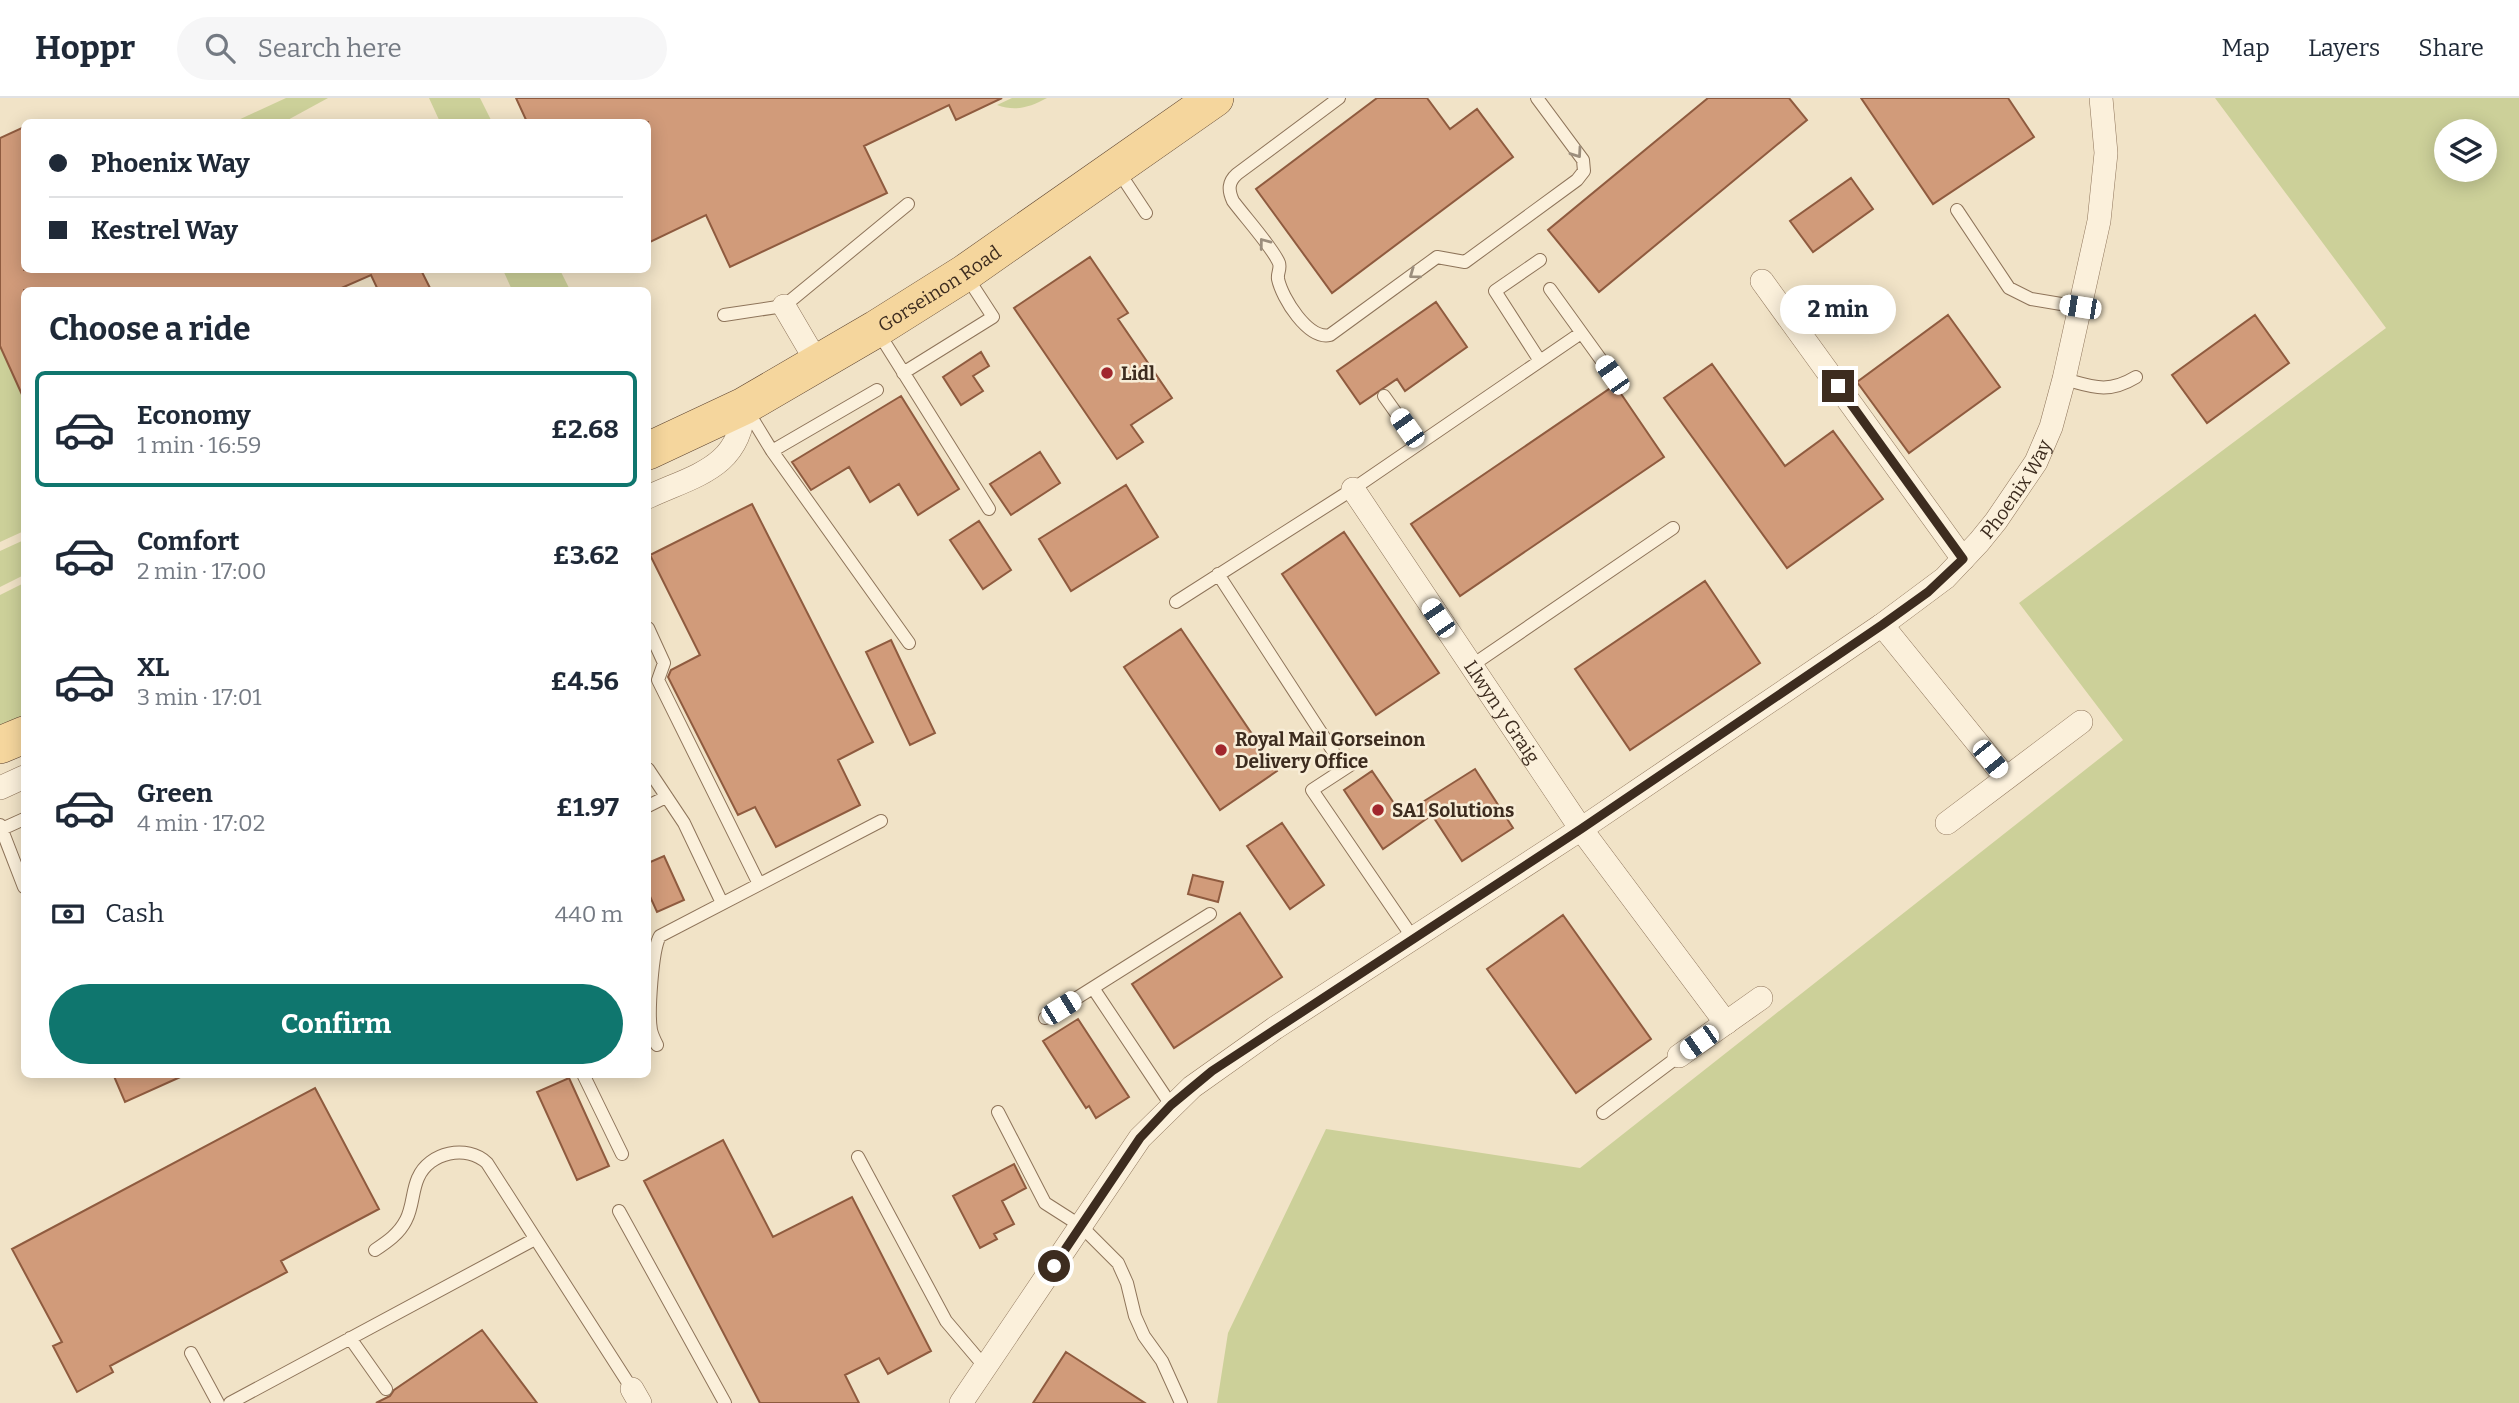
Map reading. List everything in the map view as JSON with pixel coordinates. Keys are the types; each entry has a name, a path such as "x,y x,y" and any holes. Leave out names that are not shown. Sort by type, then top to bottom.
{"main road":[{"name":"Gorseinon Road","path":"651,450 744,406 876,329 1117,169 1215,98"},
{"path":"0,745 21,736"}],"street":[{"name":"Phoenix Way","path":"961,1403 1140,1138 1171,1105 1212,1071 1581,829 1882,625 1928,592 1963,559 1996,522 2036,462 2051,426 2064,379 2099,221 2106,153 2101,98"},
{"path":"1762,281 1963,559"},
{"path":"784,306 818,364"},
{"path":"651,496 723,460 738,439 744,423 744,406"},
{"name":"Llwyn y Graig","path":"1353,489 1581,829 1726,1023"},
{"path":"1882,625 2006,778"},
{"path":"1947,823 2081,722"},
{"path":"0,788 21,778"},
{"path":"1679,1056 1761,998"}],"lane":[{"path":"1339,98 1237,173 1229,183 1233,201 1279,263 1278,279 1289,303 1309,329 1325,336 1437,257 1465,262 1577,180 1584,171 1583,160 1537,98"},
{"path":"1117,169 1146,213"},
{"path":"724,316 784,306 908,204"},
{"path":"1957,210 2009,288 2031,299 2080,307"},
{"path":"1540,260 1495,292 1540,361"},
{"path":"903,373 993,317 965,272"},
{"path":"1550,289 1612,375"},
{"path":"876,329 989,509"},
{"path":"1176,602 1353,489 1581,333"},
{"path":"2064,379 2097,388 2112,388 2136,377"},
{"path":"772,451 877,390"},
{"path":"1384,396 1418,444"},
{"path":"744,406 772,451 909,643"},
{"path":"1471,666 1673,528"},
{"path":"1218,574 1333,751"},
{"path":"651,635 664,663 658,680 759,884"},
{"path":"1355,762 1312,790 1413,938"},
{"path":"651,774 684,823 722,903"},
{"path":"651,804 666,797"},
{"path":"21,820 1,827 21,879"},
{"path":"657,1045 651,1030 653,957 656,943 668,931 881,821"},
{"path":"1045,1018 1210,914"},
{"path":"1093,988 1171,1105"},
{"path":"1603,1114 1679,1056"},
{"path":"585,1078 622,1154"},
{"path":"998,1112 1045,1203 1081,1226 1118,1263 1127,1283 1135,1316 1144,1336 1162,1361 1181,1403"},
{"path":"375,1250 395,1236 407,1220 418,1177 424,1167 434,1160 458,1152 471,1152 487,1163 636,1396"},
{"path":"858,1157 946,1321 985,1367"},
{"path":"619,1211 725,1403"},
{"path":"230,1403 535,1239"},
{"path":"351,1338 386,1389"},
{"path":"191,1353 218,1403"}],"green space":[{"path":"286,98 328,98 290,119 240,119"},
{"path":"429,98 480,98 490,119 439,119"},
{"path":"1012,98 1047,98 1023,108 997,105"},
{"path":"2215,98 2519,98 2519,1403 1217,1403 1228,1333 1326,1129 1580,1168 2123,740 2019,603 2386,328"},
{"path":"504,273 562,273 568,287 511,287"},
{"path":"0,346 21,392 21,532 0,542"},
{"path":"21,541 21,576 0,587 0,551"},
{"path":"21,584 21,716 0,726 0,595"}],"building":[{"path":"516,98 1002,98 956,120 949,105 864,146 887,193 730,267 706,215 651,242 651,119 526,119"},
{"path":"1377,98 1427,98 1450,129 1477,109 1513,157 1332,293 1256,189"},
{"path":"1708,98 1789,98 1807,120 1599,292 1548,230"},
{"path":"1861,98 2008,98 2034,137 1933,204"},
{"path":"21,128 21,273 422,273 430,287 377,287 371,275 344,287 21,287 21,392 0,346 0,138"},
{"path":"1851,178 1873,209 1813,252 1790,221"},
{"name":"Lidl","path":"1090,257 1128,313 1118,319 1172,398 1131,425 1143,442 1117,459 1014,308"},
{"path":"1436,302 1467,347 1405,391 1397,379 1360,404 1337,371"},
{"path":"1948,315 2000,387 1909,453 1857,382"},
{"path":"2255,315 2289,363 2207,423 2172,375"},
{"path":"981,352 989,366 973,376 983,391 961,405 943,377"},
{"path":"1712,364 1785,466 1833,431 1883,499 1787,568 1664,398"},
{"path":"1615,385 1664,457 1460,596 1411,524"},
{"path":"901,396 959,489 918,515 899,484 870,502 849,467 811,490 792,462"},
{"path":"1040,452 1060,483 1011,515 990,484"},
{"path":"1126,485 1158,537 1071,591 1039,539"},
{"path":"752,504 873,742 838,760 860,805 776,847 755,807 738,815 668,677 671,670 700,655 651,554"},
{"path":"979,521 1011,570 983,589 950,540"},
{"path":"1344,532 1439,673 1376,715 1282,574"},
{"path":"1705,581 1760,663 1630,750 1575,669"},
{"path":"1181,629 1277,771 1220,810 1124,667"},
{"path":"891,640 935,733 910,745 866,652"},
{"path":"1475,769 1513,828 1462,861 1432,815 1383,849 1344,790 1372,771 1402,815"},
{"path":"1282,823 1324,885 1290,909 1247,846"},
{"path":"664,856 684,900 657,912 651,899 651,862"},
{"path":"1193,875 1223,882 1218,902 1188,894"},
{"path":"1240,913 1282,977 1174,1048 1132,984"},
{"path":"1563,915 1651,1039 1576,1093 1487,969"},
{"path":"1078,1019 1129,1097 1096,1118 1089,1106 1086,1108 1043,1041"},
{"path":"115,1078 178,1078 125,1102"},
{"path":"569,1078 609,1166 577,1180 537,1092"},
{"path":"315,1088 379,1209 281,1261 287,1272 110,1366 113,1372 77,1392 53,1346 62,1342 12,1249"},
{"path":"723,1140 773,1237 852,1197 931,1351 888,1374 879,1358 845,1375 859,1403 760,1403 644,1181"},
{"path":"1014,1164 1026,1188 1002,1201 1014,1224 994,1234 997,1239 980,1248 953,1196"},
{"path":"482,1330 537,1403 376,1403 390,1396 394,1390"},
{"path":"1066,1352 1145,1403 1033,1403"}],"place":[{"name":"Lidl","path":"1107,373"},
{"name":"Royal Mail Gorseinon Delivery Office","path":"1221,750"},
{"name":"SA1 Solutions","path":"1378,810"}],"route":[{"path":"1054,1266 1140,1138 1171,1105 1212,1071 1581,829 1882,625 1928,592 1963,559 1838,386"}]}
